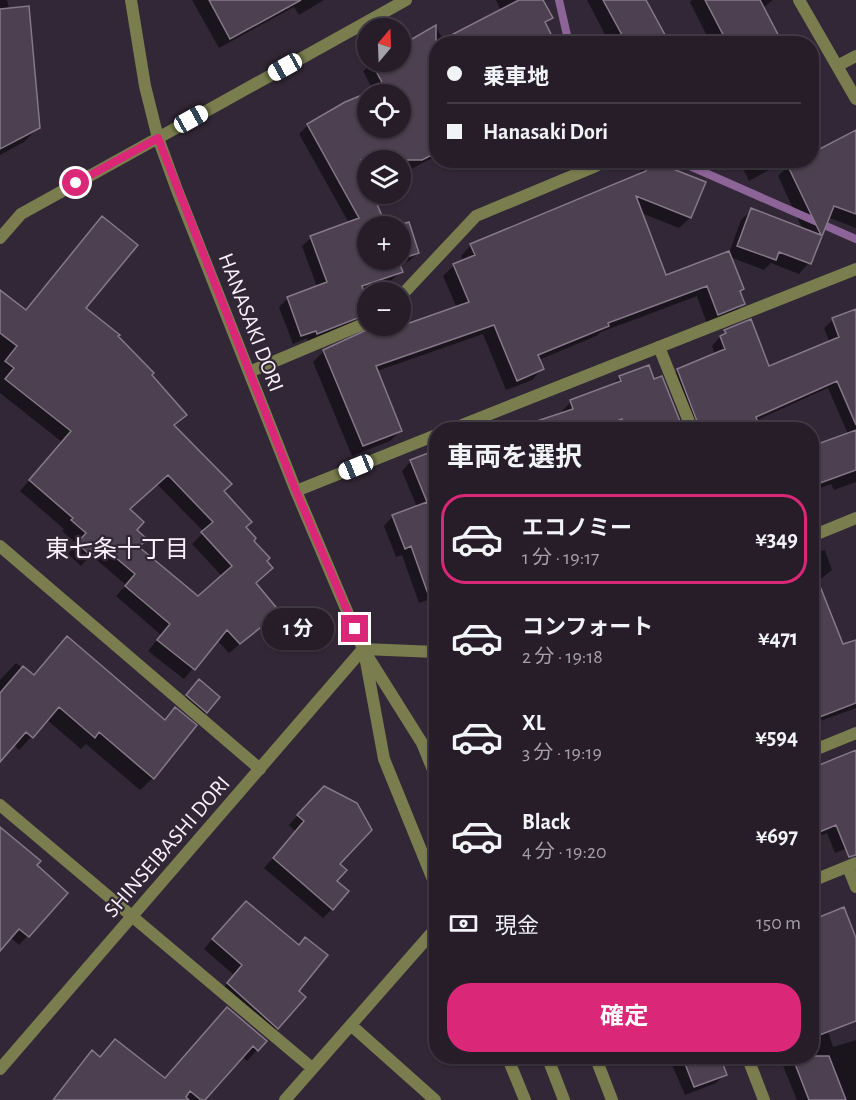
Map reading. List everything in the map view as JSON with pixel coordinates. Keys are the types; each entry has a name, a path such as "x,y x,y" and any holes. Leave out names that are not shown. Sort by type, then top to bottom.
{"street":[{"name":"HANASAKI DORI","path":"131,0 145,86 158,138 249,372 296,491 363,649 422,743 429,760"},
{"path":"0,238 21,214 406,0"},
{"path":"799,0 856,99"},
{"path":"837,66 856,56"},
{"path":"411,285 476,216 591,168"},
{"path":"470,422 856,269"},
{"path":"249,372 357,327"},
{"path":"659,347 689,422"},
{"path":"296,491 429,438"},
{"path":"819,533 856,518"},
{"path":"0,546 260,769"},
{"name":"HANASAKI DORI","path":"363,649 384,759 429,870"},
{"path":"363,649 429,652"},
{"name":"SHINSEIBASHI DORI","path":"0,1069 363,649"},
{"path":"819,748 856,733"},
{"path":"0,805 312,1068"},
{"path":"819,878 852,865 856,887"},
{"path":"285,1100 429,936"},
{"path":"352,1026 435,1100"},
{"path":"510,1064 525,1100"},
{"path":"550,1064 564,1100"},
{"path":"598,1064 612,1100"},
{"path":"750,1064 764,1100"}],"building":[{"path":"209,0 301,0 230,39"},
{"path":"519,0 543,0 553,18 545,22 552,36 450,36"},
{"path":"603,0 646,0 666,36 623,36"},
{"path":"705,0 760,0 779,36 724,36"},
{"path":"29,6 40,128 0,149 0,9"},
{"path":"436,25 436,36 429,36 429,156 422,160 411,160 411,150 357,150 357,204 377,204 382,216 358,216 307,124 357,97 357,138 411,138 411,84 383,84 376,72 411,72 411,40"},
{"path":"856,130 856,214 834,206 811,264 779,252 776,260 737,246 751,208 821,235 789,168 819,168 819,149"},
{"path":"647,168 670,168 706,182 691,218 636,196 666,275 729,251 744,289 740,291 745,304 718,315 707,286 608,323 609,326 538,355 544,369 517,381 494,325 376,366 402,431 363,446 323,350 357,334 411,336 411,322 469,302 453,264 475,255 470,244 646,171"},
{"path":"102,216 138,245 86,308 120,335 118,336 154,373 152,375 187,415 174,425 232,484 224,491 252,522 246,527 256,538 254,541 270,558 267,561 273,568 256,583 280,612 240,644 227,630 195,670 157,640 170,624 125,586 135,574 102,546 92,557 77,543 86,533 71,520 73,518 29,480 71,431 5,379 14,368 5,361 17,346 0,333 0,290 26,310","holes":["168,475 213,522 201,532 232,566 198,596 139,547 147,539 137,530 144,522 130,509"]},
{"path":"357,219 357,270 402,270 403,272 374,282 357,282 357,318 317,334 316,331 301,336 287,297 327,282 310,236"},
{"path":"411,228 419,253 411,256"},
{"path":"856,309 856,425 837,381 756,417 758,422 697,422 677,369 725,349 720,336 726,333 724,330 751,319 769,366 839,337 832,318"},
{"path":"649,365 654,379 662,376 680,422 623,422 622,419 614,422 534,422 573,409 570,400 621,381 619,376"},
{"path":"856,430 856,470 819,483 819,443"},
{"path":"429,453 429,507 410,460"},
{"path":"427,502 429,507 429,597 411,546 405,549 392,515"},
{"path":"819,584 843,644 856,640 856,703 819,717"},
{"path":"67,636 165,720 175,707 197,725 154,779 99,732 95,738 59,707 33,738 26,732 0,762 0,693 23,666 34,675"},
{"path":"199,679 220,697 207,713 186,695"},
{"path":"856,750 856,855 849,857 836,825 819,832 819,765"},
{"path":"324,786 357,803 372,830 340,864 347,870 337,881 349,891 333,910 273,858 304,821 297,815"},
{"path":"0,827 41,861 37,865 68,893 29,937 19,929 0,951"},
{"path":"246,901 299,945 305,937 328,955 299,991 306,997 278,1029 227,983 242,965 212,939"},
{"path":"844,907 856,938 856,1021 819,1035 819,917"},
{"path":"227,1007 267,1041 258,1051 253,1046 205,1100 201,1100 190,1091 186,1097 189,1100 53,1100 92,1050 100,1057 115,1039 165,1078"},
{"path":"819,1056 829,1056 846,1100 809,1100 795,1064 819,1064"},
{"path":"685,1064 723,1064 727,1075 694,1087"}],"waterway":[{"path":"559,0 567,36"},
{"path":"694,168 856,239"}],"district":[{"name":"東七条十丁目","path":"117,549"}],"route":[{"path":"76,183 158,138 296,491 355,629"}]}
